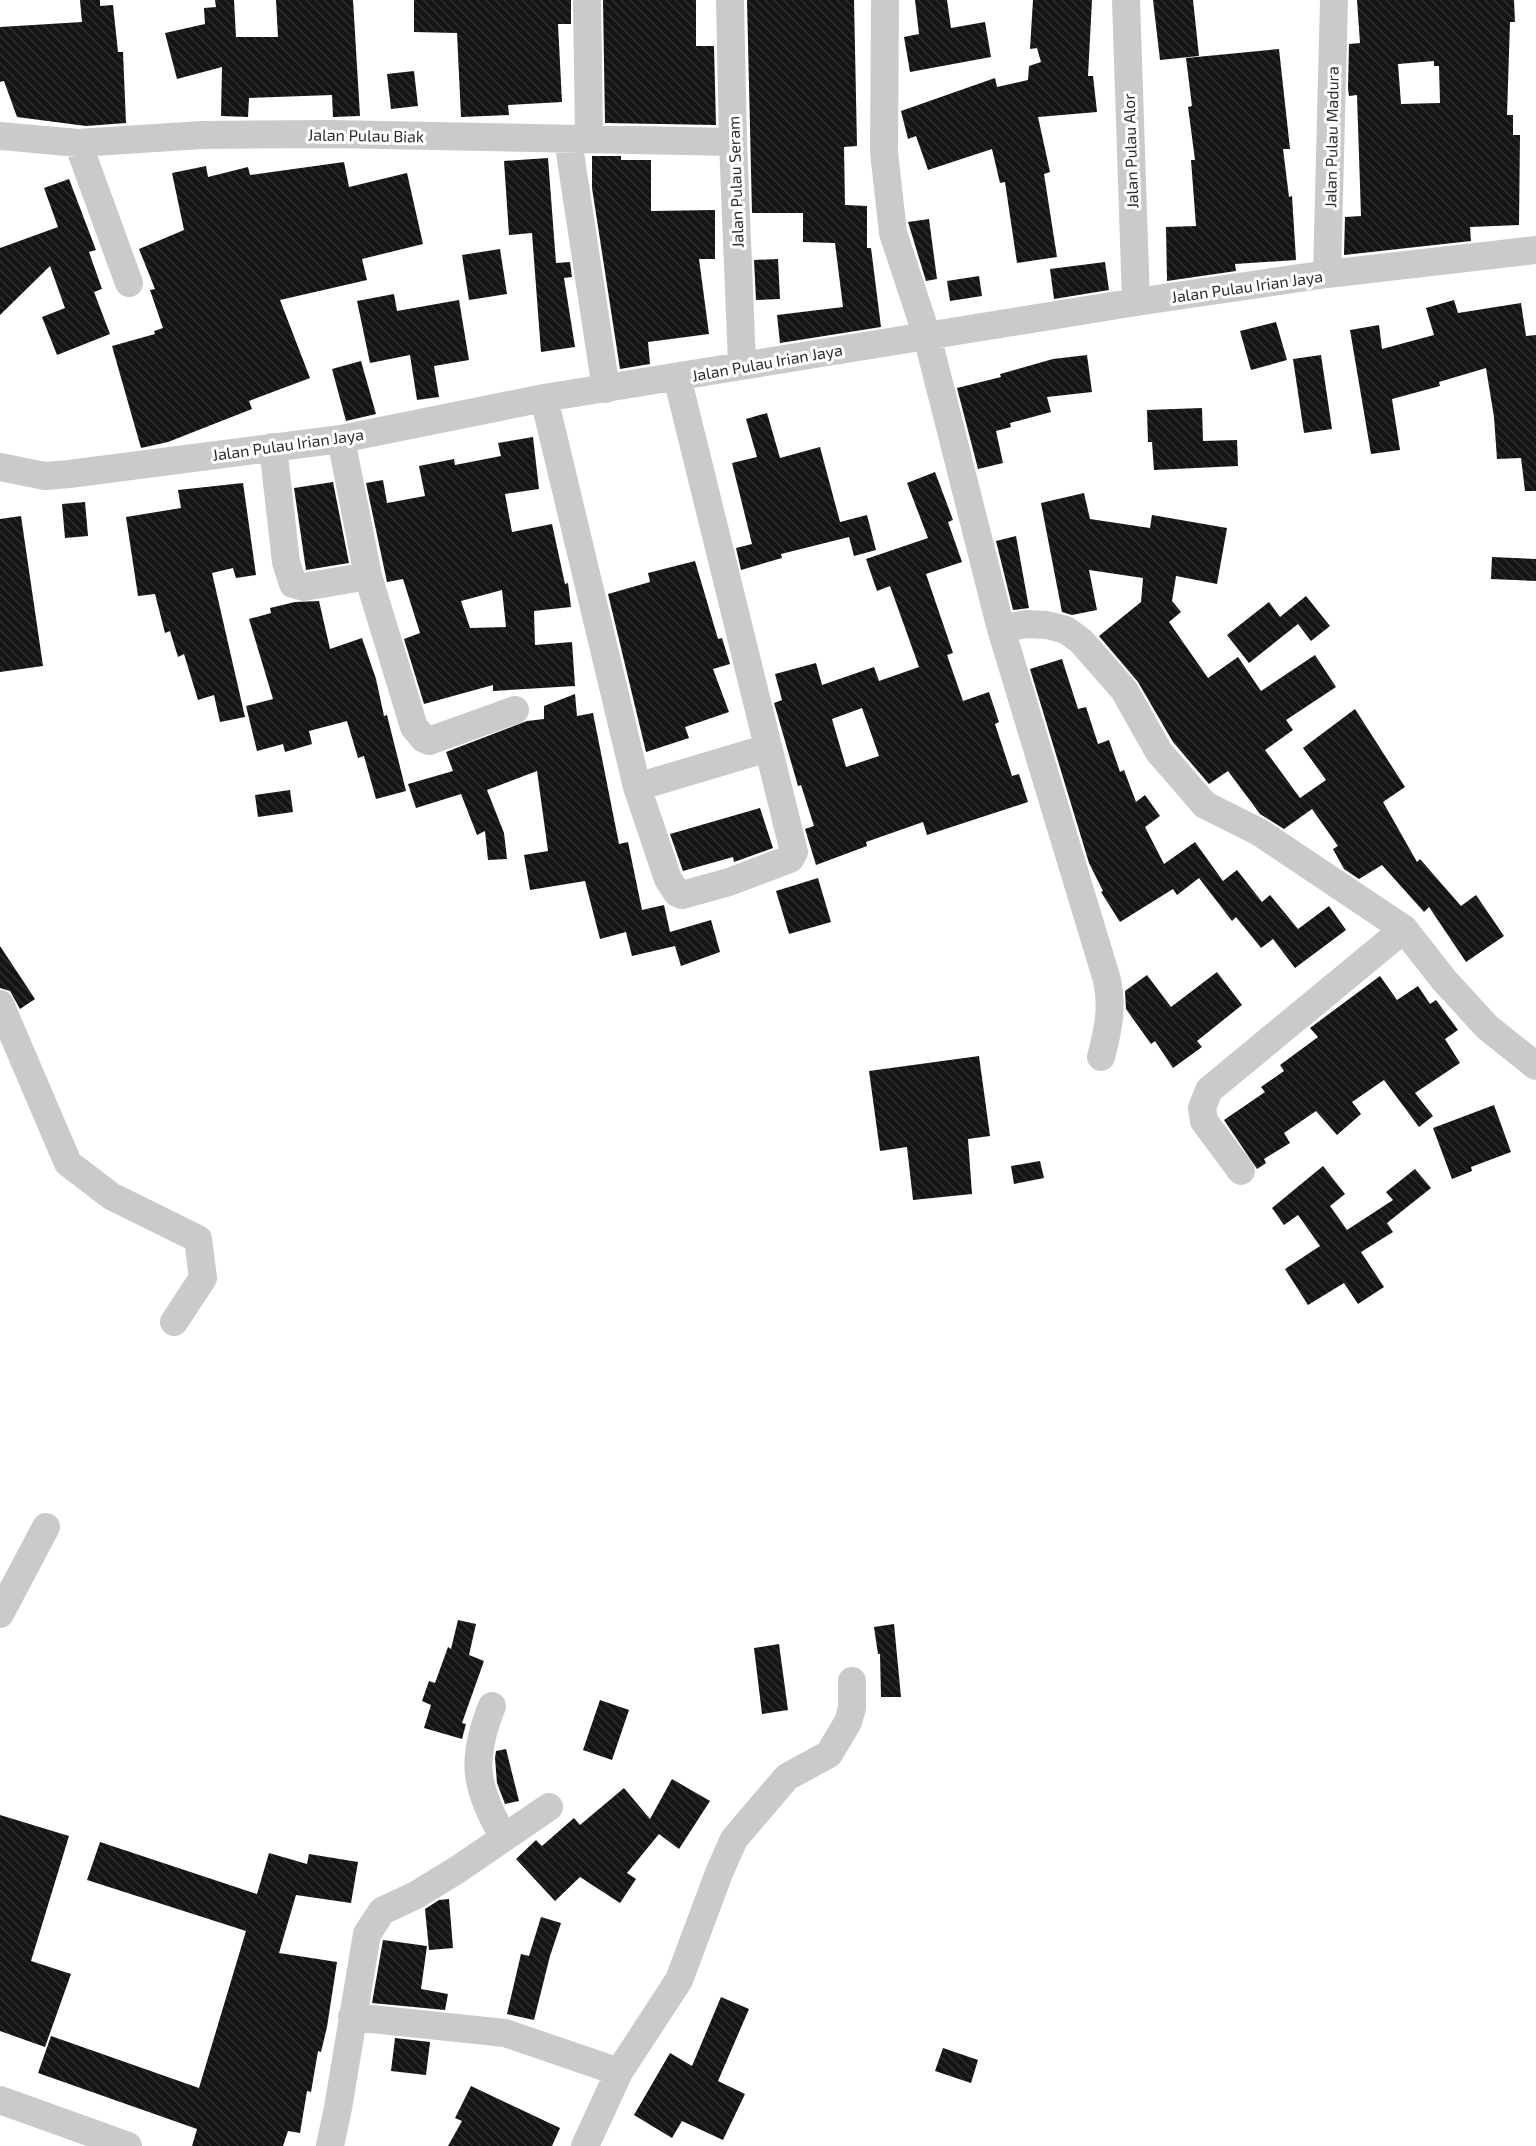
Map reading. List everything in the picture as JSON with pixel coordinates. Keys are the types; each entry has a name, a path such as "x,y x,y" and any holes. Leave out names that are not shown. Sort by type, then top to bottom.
{"street":[{"path":"587,0 578,139 606,389"},
{"name":"Jalan Pulau Seram","path":"730,0 742,364"},
{"path":"885,0 884,152 893,233 927,336 1001,629 1107,980 1112,1001 1111,1021 1101,1057"},
{"name":"Jalan Pulau Alor","path":"1126,0 1136,302"},
{"name":"Jalan Pulau Madura","path":"1327,274 1334,0"},
{"name":"Jalan Pulau Biak","path":"0,136 78,143 202,135 333,134 733,142"},
{"path":"78,143 129,282"},
{"name":"Jalan Pulau Irian Jaya","path":"0,467 53,476 341,439 544,398 677,377 742,364 1327,274 1536,250"},
{"path":"544,398 637,787 668,879 677,893 682,896 729,882 793,856 794,843 768,748 677,377"},
{"path":"341,439 368,576 409,711 419,734 429,741 515,710"},
{"path":"273,447 286,562 293,584 304,587 368,576"},
{"path":"1001,629 1026,624 1047,625 1066,630 1081,641 1124,690 1159,752 1205,805 1259,832 1404,929 1444,980 1487,1027 1536,1066"},
{"path":"637,787 768,748"},
{"path":"1241,1171 1204,1121 1202,1108 1209,1090 1404,929"},
{"path":"0,1004 68,1162 111,1196 198,1239 203,1278 174,1322"},
{"path":"0,1614 46,1527"},
{"path":"585,2146 620,2072 679,1980 734,1839 787,1777 829,1754 848,1722 852,1708 852,1682"},
{"path":"492,1706 477,1751 478,1767 486,1803 503,1836"},
{"path":"330,2146 366,1934 375,1918 382,1911 457,1870 503,1836 549,1807"},
{"path":"352,2017 505,2033 620,2072"},
{"path":"0,2100 128,2146"}],"building":[{"path":"80,0 100,0 100,6 113,5 118,52 123,52 126,123 86,126 17,117 4,81 0,82 0,27 82,22"},
{"path":"215,0 234,0 236,37 278,37 276,0 353,0 360,116 333,117 332,95 249,98 248,117 221,116 222,67 177,79 165,33 205,24 204,8 216,7"},
{"path":"414,0 571,0 571,24 558,24 562,102 508,105 509,115 461,117 457,33 414,32"},
{"path":"603,0 696,0 696,46 714,46 716,125 605,123"},
{"path":"747,0 854,0 857,146 844,147 845,205 867,206 867,248 871,248 881,327 780,343 777,315 843,307 835,243 803,242 803,213 752,213"},
{"path":"915,0 947,0 951,28 985,22 991,57 910,72 904,37 919,34"},
{"path":"1033,0 1092,0 1088,76 1093,76 1097,112 1038,117 1050,172 1044,174 1057,257 1017,263 1005,182 1000,183 992,149 928,170 916,136 908,139 901,111 995,78 997,87 1028,80 1029,66 1041,62 1037,48 1030,49"},
{"path":"1153,0 1193,0 1199,56 1160,60"},
{"path":"1357,0 1514,0 1515,22 1510,22 1507,115 1513,115 1513,135 1520,135 1519,225 1470,227 1471,241 1344,255 1345,217 1361,216 1357,95 1349,96 1348,89 1349,44 1360,43","holes":["1434,61 1434,66 1439,66 1440,103 1401,104 1398,64"]},
{"path":"1279,49 1290,149 1283,149 1289,197 1292,196 1296,260 1235,264 1236,271 1167,281 1166,227 1196,226 1191,160 1195,160 1188,107 1192,106 1186,58"},
{"path":"414,71 418,106 391,109 387,74"},
{"path":"592,156 621,156 621,160 651,160 651,211 715,210 715,259 699,259 709,334 648,342 650,364 620,369 592,188"},
{"path":"548,158 556,263 570,262 572,277 564,278 575,347 541,352 532,233 509,235 504,161"},
{"path":"344,162 349,187 407,173 423,244 362,259 367,280 280,300 310,378 249,401 252,409 168,442 141,448 112,346 155,334 154,331 163,328 150,290 155,289 139,249 184,230 172,173 206,166 208,177 248,167 250,175"},
{"path":"69,179 96,250 89,252 102,289 94,292 110,334 57,355 42,317 65,308 50,266 0,315 0,248 58,227 44,188"},
{"path":"929,219 937,279 926,281 908,222"},
{"path":"500,249 507,294 469,300 462,255"},
{"path":"778,259 780,299 756,300 754,260"},
{"path":"1105,262 1109,290 1054,299 1050,269"},
{"path":"979,276 982,296 950,301 947,281"},
{"path":"394,294 397,311 459,300 469,360 434,366 439,397 417,400 410,355 370,363 357,301"},
{"path":"1454,300 1458,313 1521,303 1526,336 1536,335 1536,491 1525,491 1521,458 1497,459 1494,417 1486,368 1439,382 1440,386 1392,399 1400,450 1371,454 1350,330 1379,325 1382,349 1434,335 1426,308"},
{"path":"1276,322 1287,360 1251,370 1240,331"},
{"path":"1087,355 1092,392 1047,397 1051,412 1010,423 1011,427 996,431 1003,463 978,469 957,388 1001,377 1000,374 1053,359"},
{"path":"1321,355 1332,429 1304,433 1293,359"},
{"path":"361,361 376,414 346,421 332,369"},
{"path":"1202,408 1203,441 1237,440 1238,466 1154,470 1152,442 1148,442 1147,410"},
{"path":"767,413 780,458 820,447 840,522 867,515 876,550 854,556 849,537 781,554 782,558 741,570 736,548 752,544 732,463 757,457 746,419"},
{"path":"533,437 539,489 505,494 512,532 552,524 565,584 568,583 571,607 534,611 535,645 572,642 575,686 493,691 493,685 424,704 404,639 420,633 403,579 387,582 366,483 383,480 387,503 425,496 419,466 454,459 455,465 501,456 498,443","holes":["502,590 506,627 470,628 461,601"]},
{"path":"935,472 953,520 948,522 962,562 926,574 953,653 947,655 963,701 989,692 999,722 995,724 1012,776 1019,774 1028,802 927,835 923,822 866,842 867,846 816,865 805,829 814,826 801,785 798,786 774,703 782,700 775,674 816,663 822,685 874,667 879,681 919,667 890,586 877,591 866,559 928,538 907,483","holes":["862,708 879,756 846,767 832,719"]},
{"path":"333,482 349,563 306,570 294,488"},
{"path":"243,483 256,575 236,578 233,568 212,573 245,717 220,722 214,695 198,700 184,654 178,657 170,631 165,633 155,594 138,596 126,517 181,508 178,490"},
{"path":"1084,493 1090,519 1150,528 1152,515 1227,528 1217,584 1176,576 1172,601 1181,612 1169,622 1208,678 1238,657 1261,691 1315,655 1336,687 1286,720 1293,730 1265,750 1300,798 1326,780 1303,748 1355,709 1405,787 1383,802 1417,862 1420,859 1461,906 1476,895 1504,936 1466,962 1429,907 1424,912 1382,865 1359,879 1344,869 1333,849 1338,846 1312,809 1284,829 1260,814 1228,771 1209,784 1173,742 1138,682 1099,636 1141,602 1143,578 1089,570 1097,610 1072,615 1062,612 1041,503"},
{"path":"85,502 88,536 65,538 62,504"},
{"path":"21,516 43,666 0,672 0,519"},
{"path":"1016,536 1029,608 1013,610 996,541"},
{"path":"1492,557 1536,559 1536,581 1491,579"},
{"path":"695,561 718,639 722,638 730,664 713,669 729,712 685,727 689,738 646,752 608,594 650,582 648,573"},
{"path":"1306,596 1330,626 1311,641 1298,624 1249,663 1227,635 1269,602 1280,617"},
{"path":"319,601 330,649 362,638 376,679 384,716 387,715 406,791 376,799 364,756 358,758 347,721 309,731 312,744 285,752 283,744 257,751 246,706 273,699 249,619 271,613 270,608 295,602"},
{"path":"1062,659 1078,709 1086,707 1098,744 1109,740 1120,772 1124,770 1136,802 1145,795 1160,816 1145,827 1164,864 1195,842 1223,881 1237,870 1262,902 1270,895 1298,929 1329,906 1346,930 1295,968 1273,939 1261,948 1236,917 1232,921 1199,878 1177,895 1173,889 1120,922 1101,892 1103,891 1089,863 1030,669"},
{"path":"575,694 577,716 593,713 619,844 628,842 642,910 664,905 670,932 711,920 720,952 681,966 675,946 632,956 626,932 600,939 585,881 530,890 524,855 548,851 537,771 487,790 504,833 507,859 488,860 485,831 477,835 461,794 416,808 408,784 453,771 446,752 527,721 544,719 544,706"},
{"path":"290,790 293,812 258,817 255,795"},
{"path":"760,808 773,848 734,862 733,857 683,871 670,834"},
{"path":"818,878 831,922 789,934 776,891"},
{"path":"0,946 35,999 20,1009 10,991 0,988"},
{"path":"1217,972 1242,1005 1197,1041 1202,1047 1173,1068 1155,1041 1151,1044 1126,1009 1125,991 1147,975 1171,1007"},
{"path":"1380,976 1397,1000 1418,986 1430,1004 1436,1000 1458,1030 1445,1039 1460,1063 1415,1093 1433,1116 1419,1127 1384,1080 1352,1102 1361,1114 1337,1135 1316,1111 1284,1133 1290,1143 1264,1159 1266,1163 1257,1169 1224,1120 1265,1092 1261,1087 1284,1071 1280,1065 1318,1037 1310,1028"},
{"path":"979,1056 990,1136 968,1139 972,1194 913,1200 907,1147 880,1151 869,1071"},
{"path":"1494,1105 1511,1152 1471,1167 1472,1171 1452,1179 1433,1128"},
{"path":"1040,1161 1044,1178 1014,1184 1011,1166"},
{"path":"1323,1166 1345,1194 1330,1206 1347,1230 1393,1200 1386,1192 1415,1169 1431,1188 1387,1223 1393,1232 1361,1252 1384,1287 1358,1304 1344,1283 1308,1305 1285,1269 1320,1246 1298,1215 1284,1225 1272,1208"},
{"path":"458,1620 476,1624 469,1655 484,1661 462,1723 466,1724 462,1739 424,1728 431,1705 422,1701 429,1681 435,1683 448,1647 451,1649"},
{"path":"894,1624 901,1697 881,1697 880,1654 878,1654 874,1627"},
{"path":"779,1644 788,1710 762,1714 754,1648"},
{"path":"600,1700 629,1710 612,1760 583,1750"},
{"path":"506,1749 519,1801 505,1804 497,1783 495,1758 496,1751"},
{"path":"672,1779 710,1801 679,1849 659,1834 627,1873 636,1879 620,1903 580,1877 555,1901 516,1859 536,1840 542,1846 574,1818 580,1825 624,1788 650,1819"},
{"path":"0,1815 69,1836 31,1961 71,1974 45,2047 0,2031"},
{"path":"100,1842 257,1894 269,1853 307,1864 309,1854 358,1862 351,1903 296,1895 279,1953 337,1962 327,2027 321,2052 318,2051 311,2092 307,2091 300,2133 288,2131 283,2146 192,2146 197,2129 38,2073 51,2036 199,2088 246,1931 87,1880"},
{"path":"449,1899 453,1948 429,1950 425,1909 439,1900"},
{"path":"541,1917 561,1923 534,2020 507,2014 521,1954 529,1956"},
{"path":"383,1940 427,1946 421,1989 448,1994 445,2010 372,2003"},
{"path":"721,1997 749,2009 718,2081 745,2094 723,2140 682,2121 672,2138 634,2115 670,2053 692,2066"},
{"path":"395,2038 430,2042 426,2075 391,2071"},
{"path":"943,2048 978,2060 971,2083 935,2071"},
{"path":"471,2086 560,2128 552,2146 448,2146 462,2121 455,2118"}]}
